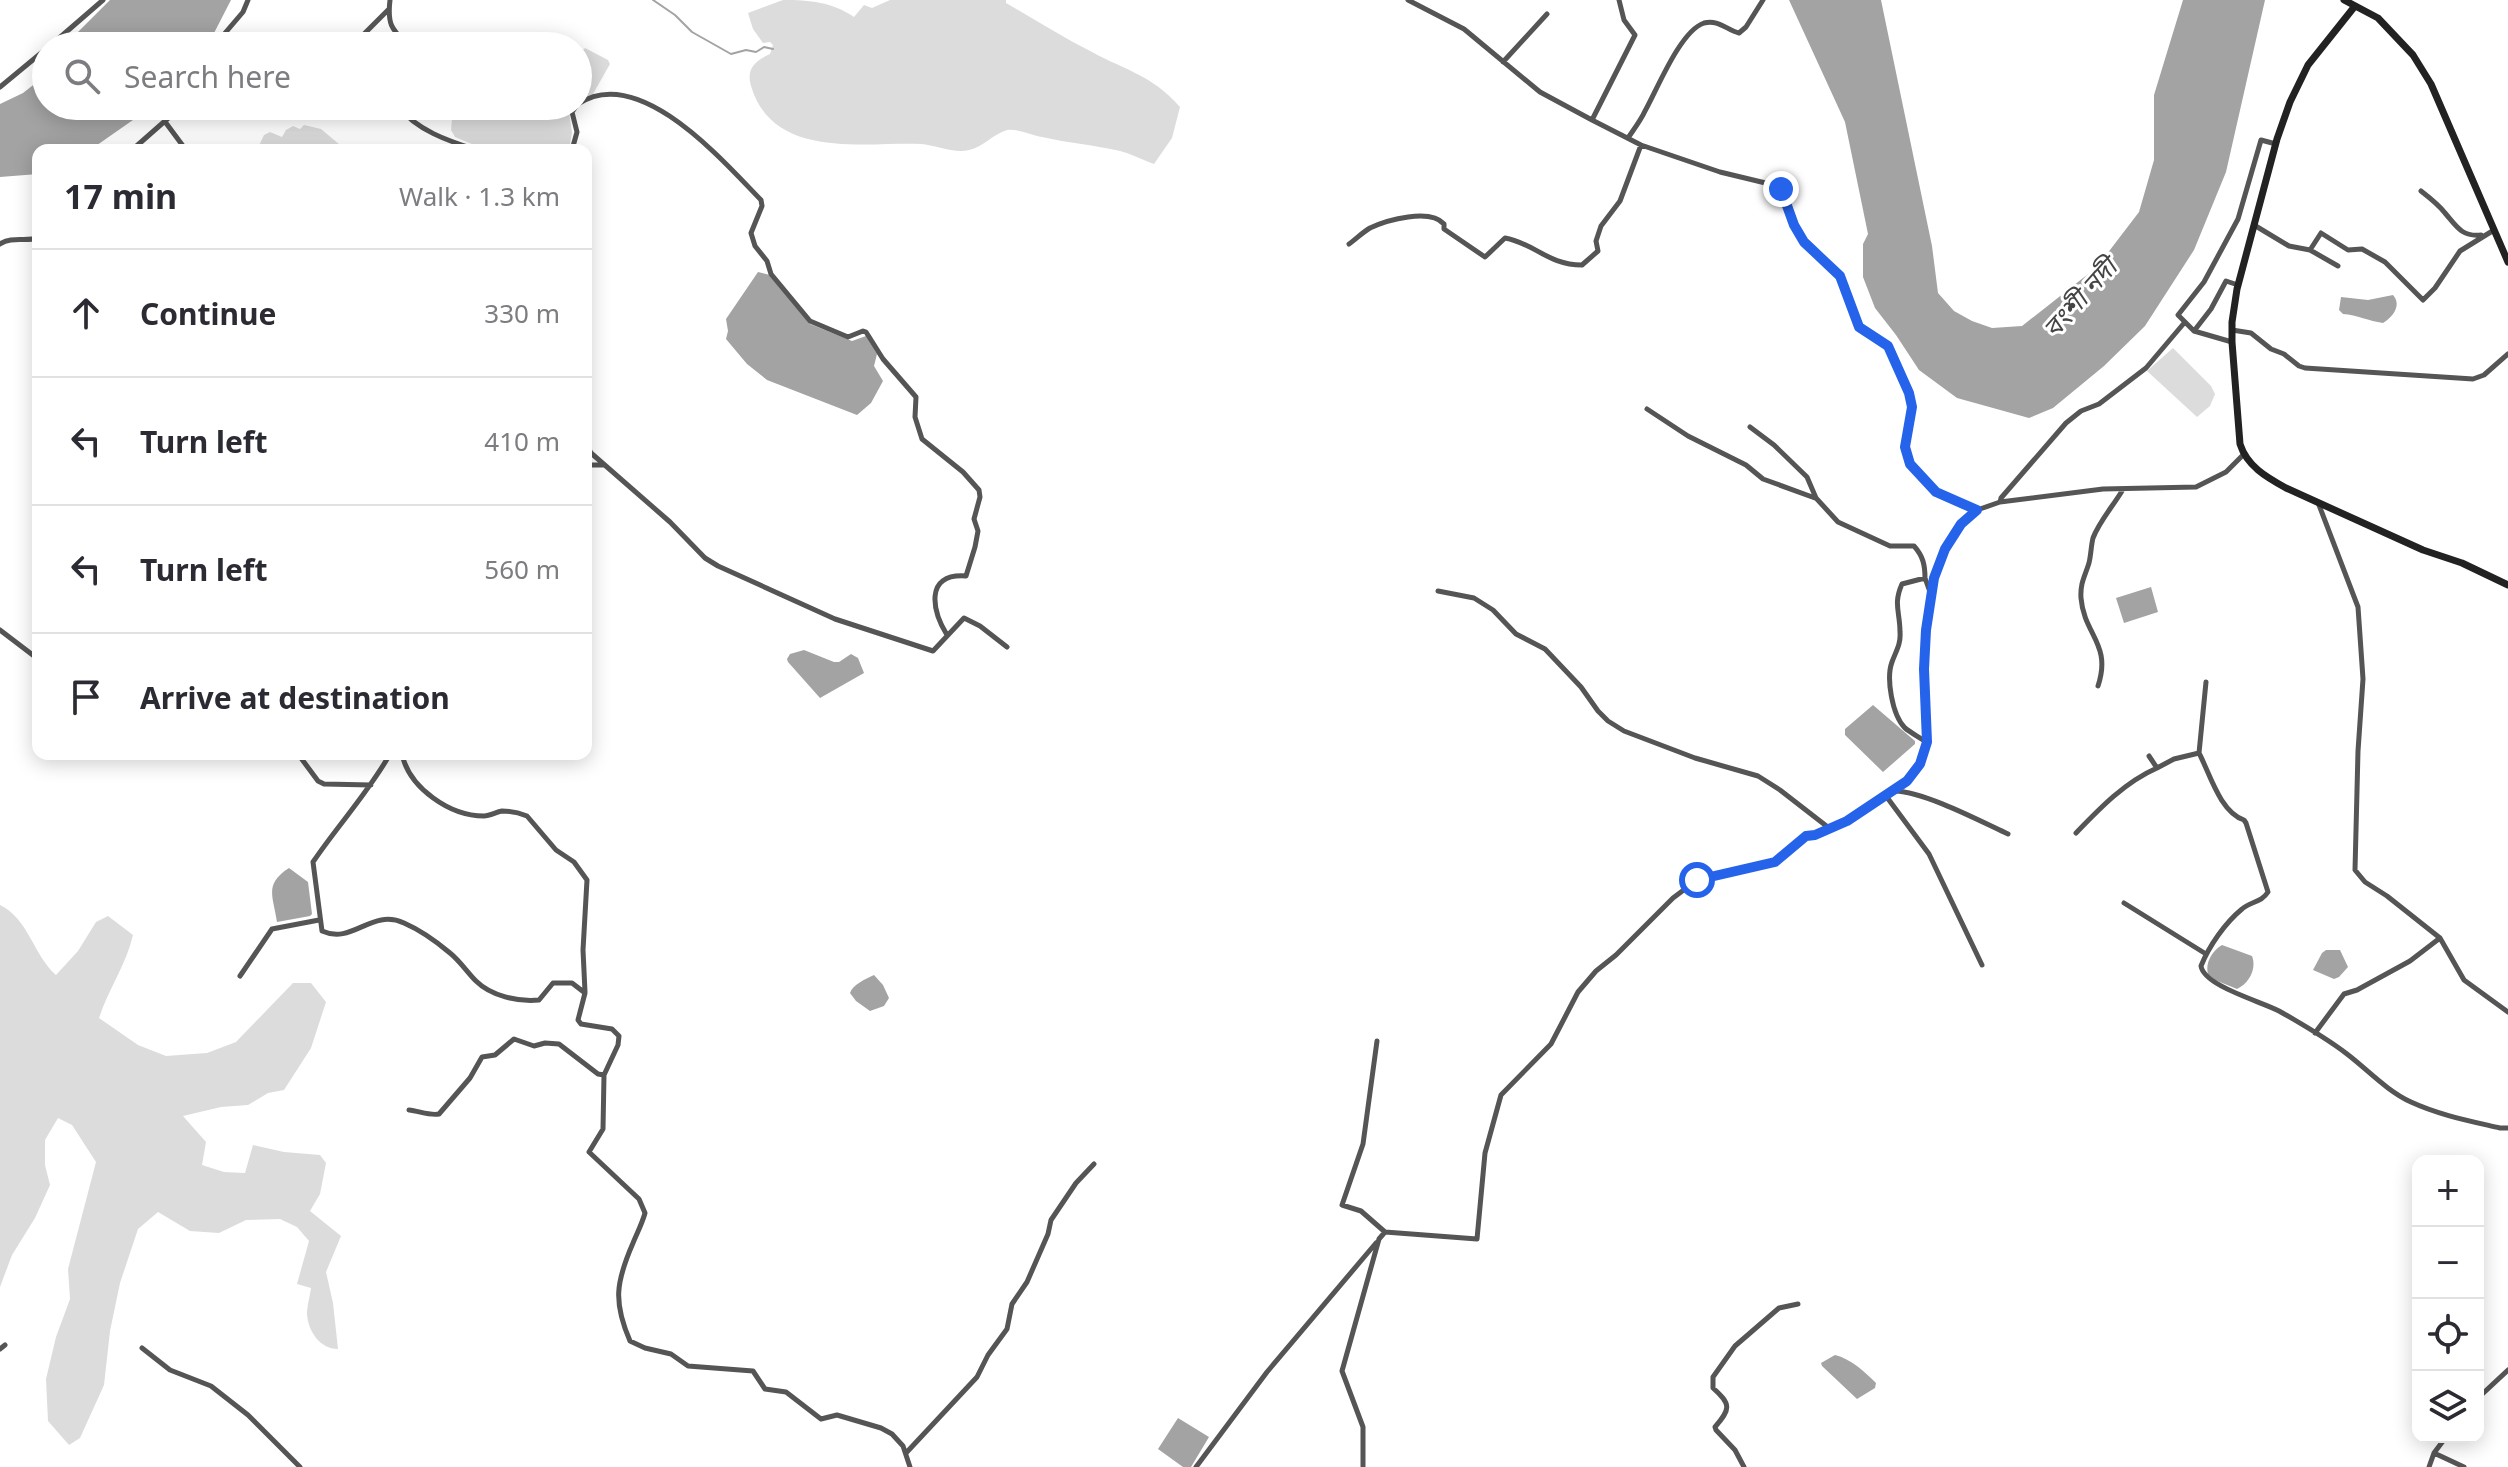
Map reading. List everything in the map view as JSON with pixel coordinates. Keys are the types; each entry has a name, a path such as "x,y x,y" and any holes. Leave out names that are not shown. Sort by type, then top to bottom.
{"street":[{"path":"66,32 103,0"},
{"path":"226,32 243,12 248,0"},
{"path":"390,0 389,19 394,32"},
{"path":"1408,0 1464,29 1540,92 1641,145 1720,172 1775,184 1781,189 1794,225 1804,242 1840,276 1859,327 1888,346 1912,407 1905,447 1910,464 1936,492 1977,510"},
{"path":"1592,120 1635,35 1624,20 1619,0"},
{"path":"1628,138 1646,110 1656,85 1695,28 1711,22 1724,25 1735,33 1743,32 1763,0"},
{"path":"2344,0 2357,3 2394,32 2431,84 2490,232 2508,262"},
{"path":"2357,3 2308,65 2290,102 2238,285 2232,342 2240,444 2243,455 2268,479 2319,505 2508,585"},
{"path":"366,32 389,9"},
{"path":"1503,62 1547,14"},
{"path":"0,87 32,61"},
{"path":"592,98 620,95 671,116 707,145 761,201 762,206 751,233 771,274 810,321 848,337 866,332 883,359 914,394 917,401 915,417 922,439 967,476 979,490 974,519 978,531 966,576 946,580 934,592 937,614 947,635"},
{"path":"140,144 169,120"},
{"path":"414,120 435,135 460,144"},
{"path":"574,120 577,132 574,144"},
{"path":"166,123 182,144"},
{"path":"2232,342 2194,331 2178,315 2209,275 2243,207 2261,140 2276,144"},
{"path":"1349,244 1369,229 1397,219 1429,216 1439,218 1444,229 1485,257 1505,238 1513,239 1557,262 1582,265 1598,251 1596,241 1601,226 1620,201 1641,145"},
{"path":"2421,191 2445,212 2459,231 2468,235 2490,232"},
{"path":"2254,225 2289,246 2310,250 2338,266"},
{"path":"2310,250 2320,233 2348,250 2362,249 2385,262 2423,300 2460,251 2490,232"},
{"path":"0,244 12,239 32,239"},
{"path":"2194,331 2211,309 2226,281 2238,285"},
{"path":"2000,502 2028,464 2066,423 2081,411 2099,404 2146,368 2185,322"},
{"path":"2232,330 2251,333 2271,349 2305,368 2473,379 2484,375 2508,354"},
{"path":"1647,409 1688,436 1746,465 1763,479 1816,498"},
{"path":"1750,427 1807,477 1816,498 1838,522 1874,540 1900,548 1914,546 1925,565 1925,578 1931,593"},
{"path":"592,454 670,522 705,558 747,580 835,619 933,651 964,618 1007,647"},
{"path":"1377,1041 1363,1144 1342,1205 1361,1211 1385,1232 1477,1239 1485,1153 1501,1095 1551,1044 1578,992 1596,971 1673,898 1697,880 1775,862 1806,836 1830,829 1894,791 1907,781 1920,764 1927,742 1923,691 1931,593 1945,549 1961,524 1977,510 2000,502 2103,489 2196,487 2226,472 2243,455"},
{"path":"592,465 604,465"},
{"path":"2098,686 2102,676 2102,652 2090,630 2081,600 2082,576 2088,567 2094,537 2123,490"},
{"path":"2319,505 2358,607 2363,679 2355,870 2365,882 2440,938 2464,980 2508,1012"},
{"path":"1925,578 1902,584 1896,597 1899,647 1891,664 1888,685 1905,727 1927,742"},
{"path":"1438,591 1474,598 1493,610 1516,634 1545,649 1581,687 1598,711 1624,731 1695,758 1758,776 1830,829"},
{"path":"0,630 32,654"},
{"path":"2206,682 2199,753 2224,805 2232,815 2246,823 2268,892 2264,899 2244,907 2206,954 2201,966 2205,977 2279,1011 2346,1052 2409,1101 2453,1116 2508,1128"},
{"path":"2076,833 2120,791 2143,775 2174,759 2199,753"},
{"path":"2149,756 2157,768"},
{"path":"302,760 318,781 324,784 372,785"},
{"path":"387,760 357,807 336,829 313,862 323,931 336,934 352,932 374,920 402,922 452,954 483,987 524,1001 539,1000 553,983 572,983 585,993"},
{"path":"404,760 419,786 435,800 455,810 484,816 501,811 527,816 556,850 574,862 587,880 583,950 585,993 578,1020 581,1024 612,1029 619,1036 604,1075 603,1129 589,1152 639,1199 645,1213 617,1295 621,1319 630,1341 671,1354 688,1366 753,1371 765,1389 786,1392 821,1419 837,1415 881,1428 903,1446 910,1467"},
{"path":"1894,791 1910,793 2008,834"},
{"path":"1886,796 1929,854 1982,965"},
{"path":"2124,903 2206,954"},
{"path":"240,976 272,929 319,920"},
{"path":"2315,1033 2344,994 2410,961 2440,938"},
{"path":"409,1110 439,1114 470,1078 482,1057 495,1055 514,1039 534,1046 559,1044 598,1074 604,1075"},
{"path":"906,1453 977,1377 1007,1329 1012,1304 1027,1282 1051,1220 1076,1183 1094,1164"},
{"path":"1196,1467 1267,1372 1385,1232"},
{"path":"1363,1467 1363,1427 1342,1371 1379,1239"},
{"path":"1744,1467 1735,1450 1716,1430 1728,1408 1713,1388 1713,1377 1735,1346 1779,1308 1798,1304"},
{"path":"142,1348 170,1370 211,1386 248,1415 300,1467"},
{"path":"2484,1392 2508,1370"},
{"path":"2429,1467 2442,1443"},
{"path":"2434,1453 2464,1467"}],"shaded area":[{"path":"783,0 820,3 854,17 864,5 872,8 890,0 1006,0 1006,3 1139,75 1170,96 1180,107 1172,138 1154,164 1120,151 1015,130 1002,132 979,146 963,151 921,144 822,142 799,136 779,126 762,110 750,80 753,66 770,54 773,45 763,43 753,29 748,13"},
{"path":"592,52 610,64 592,94"},
{"path":"452,120 570,120 572,133 570,144 472,144 455,137 451,130"},
{"path":"304,125 321,129 339,144 260,144 264,135 270,132 282,137 293,126 300,129"},
{"path":"2173,348 2211,386 2215,394 2210,406 2197,417 2147,371"},
{"path":"0,905 17,919 56,975 78,951 96,922 108,916 133,935 99,1018 138,1045 166,1056 207,1053 236,1042 293,983 311,983 326,1002 311,1048 284,1090 268,1093 248,1105 221,1107 183,1116 206,1142 202,1165 224,1172 245,1173 253,1145 320,1155 326,1163 320,1194 310,1211 341,1236 326,1272 338,1349 326,1346 316,1338 310,1327 307,1314 311,1288 297,1284 309,1241 297,1227 280,1219 246,1220 219,1233 190,1231 158,1212 138,1229 120,1283 110,1331 104,1385 80,1438 69,1445 48,1421 46,1379 56,1337 70,1299 68,1269 96,1162 72,1125 58,1118 45,1140 45,1165 50,1185 35,1218 12,1255 0,1287"}],"water":[{"path":"110,0 231,0 215,32 78,32"},
{"name":"বংশী নদী","path":"1789,0 1881,0 1932,246 1938,293 1954,311 1992,328 2022,326 2097,267 2139,212 2154,160 2154,95 2183,0 2265,0 2226,172 2194,250 2145,326 2104,366 2053,408 2029,418 1957,398 1919,370 1875,308 1863,277 1863,244 1868,234 1845,122"},
{"path":"32,86 32,120 133,120 99,144 32,144 32,174 0,177 0,104"},
{"path":"758,272 770,275 810,324 852,341 866,336 877,354 874,366 883,381 871,403 857,415 767,380 747,364 726,339 726,319"},
{"path":"2393,295 2397,303 2395,310 2383,323 2343,314 2339,310 2341,297 2368,300"},
{"path":"2151,587 2158,612 2124,623 2116,598"},
{"path":"804,650 834,662 851,654 858,658 864,673 820,698 787,659 790,654"},
{"path":"1873,705 1915,741 1883,772 1845,735 1845,729"},
{"path":"289,868 308,882 312,914 277,922 273,885"},
{"path":"2222,945 2252,956 2251,975 2237,989 2208,974 2210,958"},
{"path":"2326,950 2340,950 2348,967 2334,979 2313,970"},
{"path":"874,975 889,998 884,1006 870,1011 850,993 857,984"},
{"path":"1835,1355 1862,1370 1876,1383 1875,1388 1857,1399 1822,1366 1821,1363"},
{"path":"1178,1418 1209,1437 1191,1467 1183,1467 1158,1449"}],"waterway":[{"path":"653,0 692,32 731,54 746,50 756,52 764,47 773,49"}],"route":[{"path":"1697,880 1775,862 1797,841 1847,821 1894,791 1907,781 1920,764 1927,742 1923,691 1926,630 1934,578 1945,549 1961,524 1977,510 1936,492 1910,464 1905,447 1912,407 1888,346 1859,327 1840,276 1804,242 1794,225 1781,189"}]}
